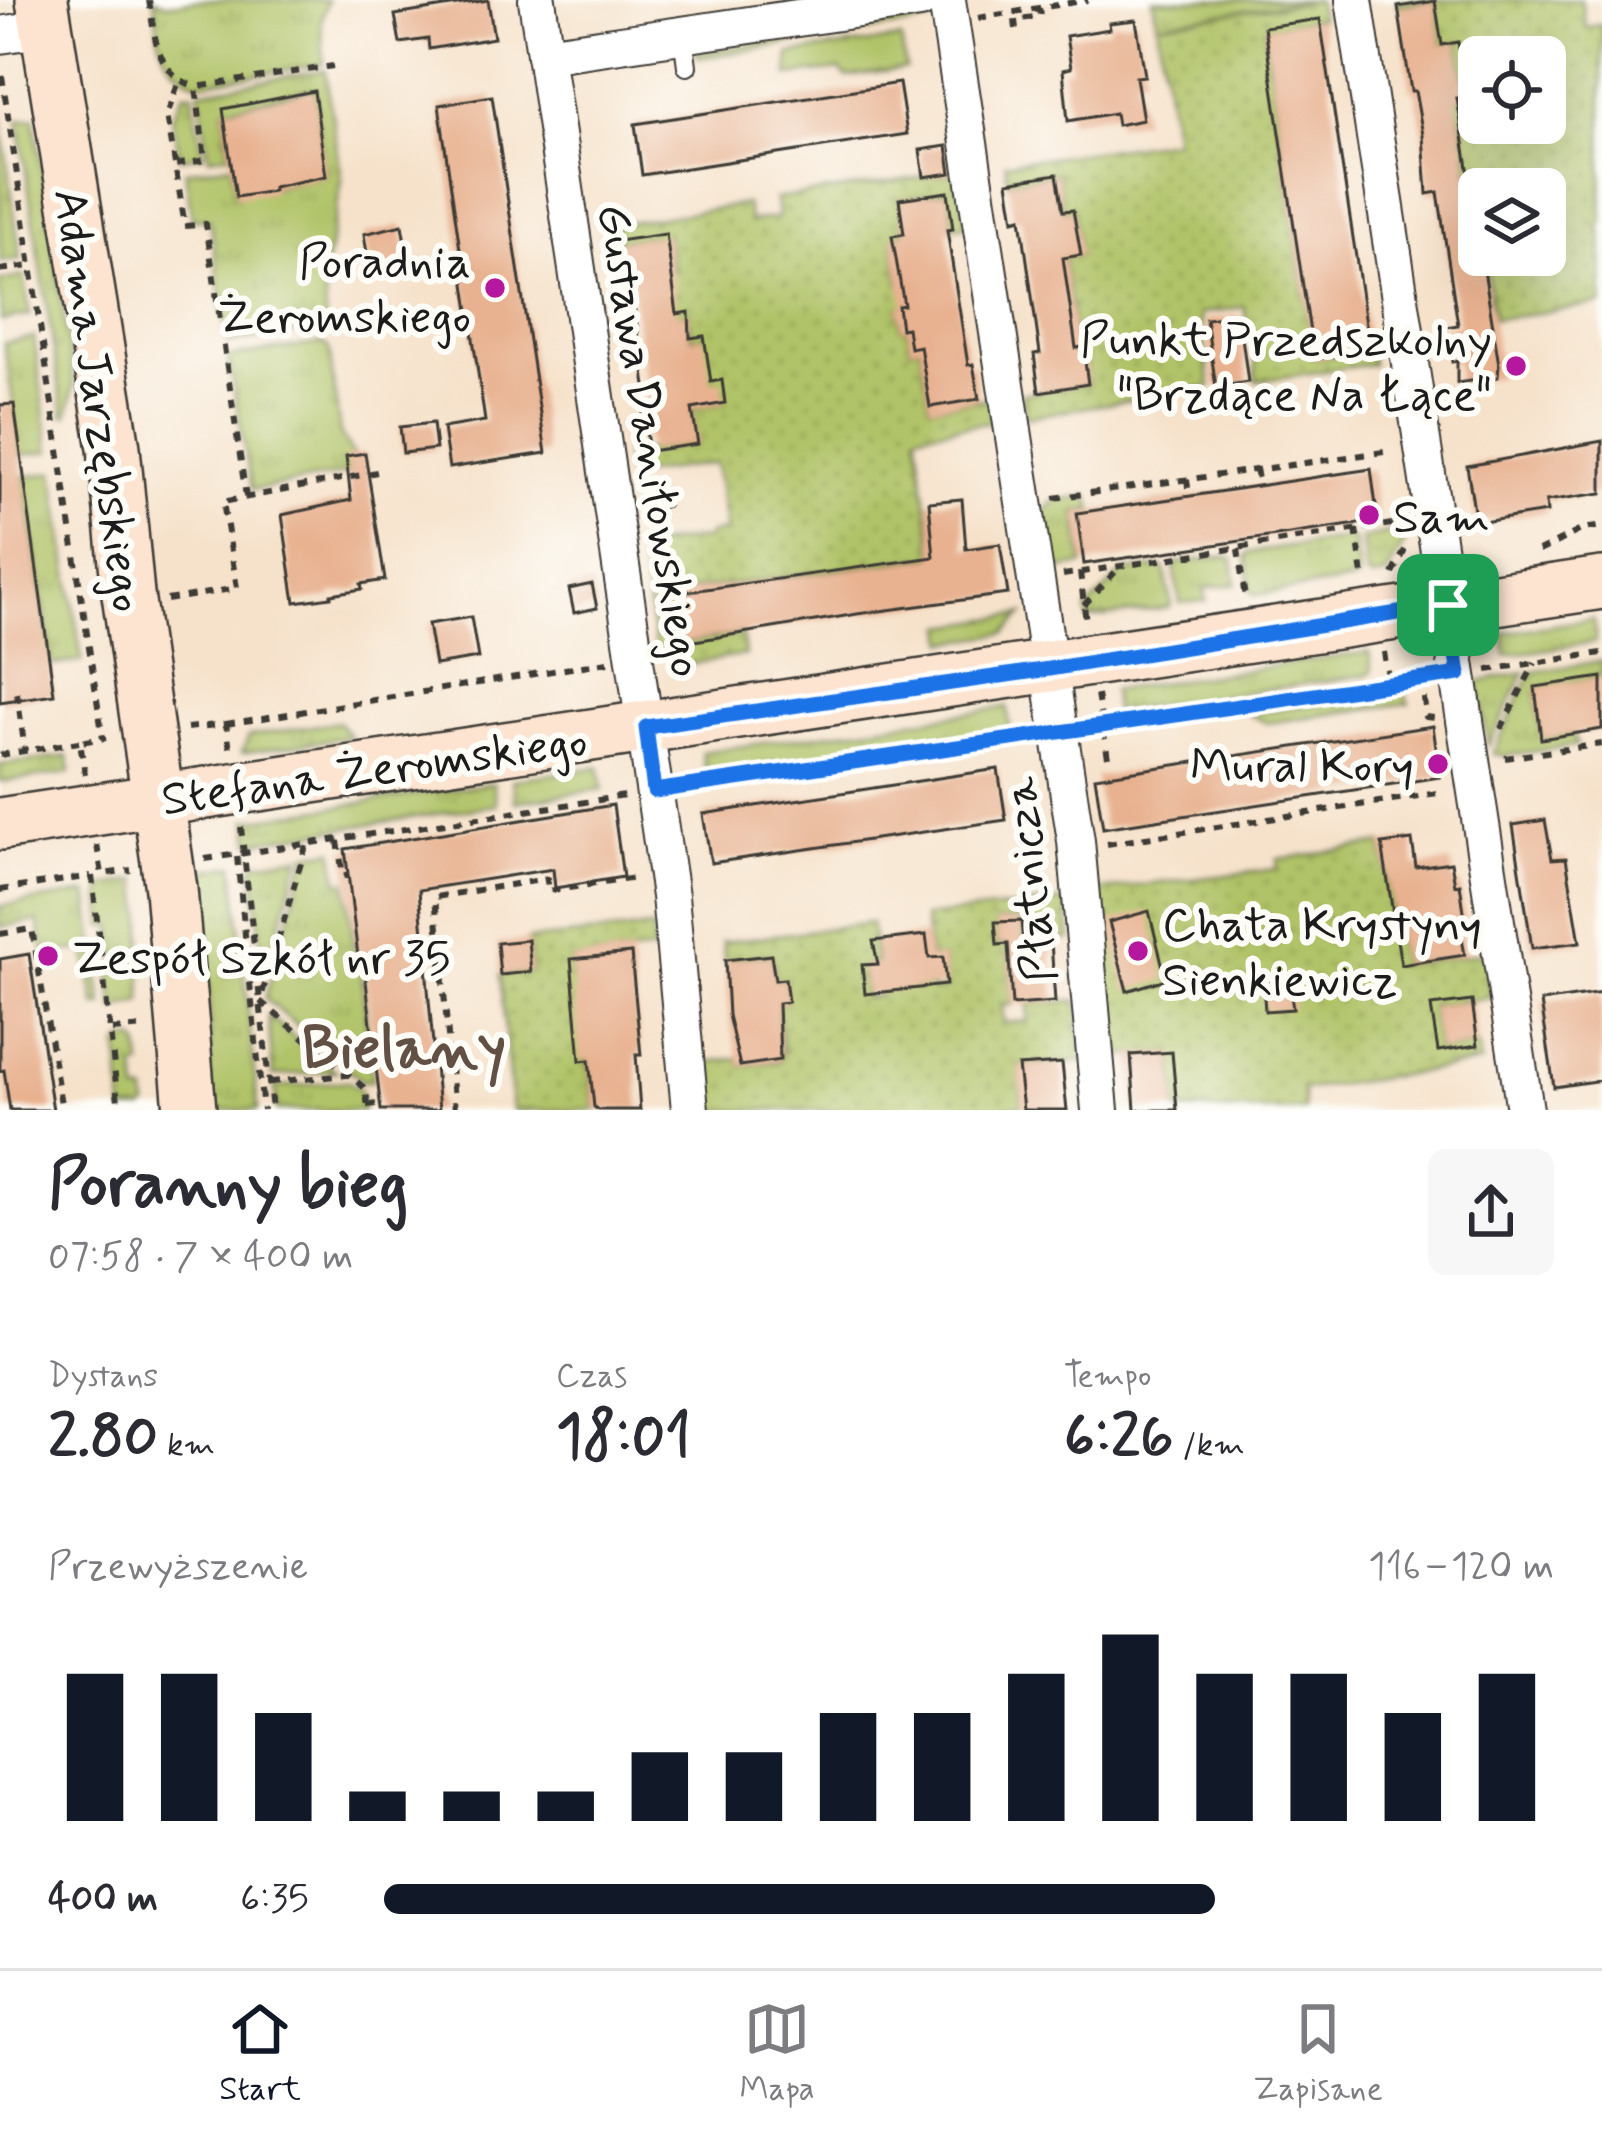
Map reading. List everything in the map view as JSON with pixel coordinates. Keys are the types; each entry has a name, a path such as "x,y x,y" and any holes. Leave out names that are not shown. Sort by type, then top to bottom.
{"main road":[{"name":"Adama Jarzębskiego","path":"30,21 114,448 128,594 171,889 190,1110"},
{"name":"Stefana Żeromskiego","path":"0,824 1602,584"}],"street":[{"name":"Gustawa Daniłowskiego","path":"537,0 646,727 675,939 690,1110"},
{"path":"545,55 685,50 920,0"},
{"name":"Płatnicza","path":"947,0 1078,862 1100,1110"},
{"path":"1354,0 1417,432 1526,1110"}],"path":[{"path":"149,0 159,59 179,81 196,87 333,66"},
{"path":"1016,29 1015,20 1040,16 1040,8"},
{"path":"0,62 104,739"},
{"path":"179,81 167,115 175,165 185,226 206,224 246,497"},
{"path":"175,165 206,160 196,87"},
{"path":"0,270 30,266"},
{"path":"1040,507 1052,499 1398,450"},
{"path":"1256,469 1258,485"},
{"path":"169,600 237,588 224,502 377,472"},
{"path":"1187,479 1189,496"},
{"path":"635,516 671,503"},
{"path":"1048,577 1409,521"},
{"path":"1534,554 1583,529 1602,526"},
{"path":"1356,530 1364,581"},
{"path":"1238,548 1245,598"},
{"path":"1084,605 1121,566"},
{"path":"1080,572 1086,621"},
{"path":"195,860 1602,653"},
{"path":"178,729 614,662"},
{"path":"1498,734 1535,663"},
{"path":"1422,680 1426,717 1447,725"},
{"path":"17,693 25,751"},
{"path":"226,724 231,758"},
{"path":"1102,728 1108,757"},
{"path":"0,754 116,737"},
{"path":"80,742 86,780"},
{"path":"1491,756 1602,744"},
{"path":"1096,844 1448,792 1455,786"},
{"path":"239,819 267,1110"},
{"path":"338,841 343,877 348,876"},
{"path":"97,842 102,874"},
{"path":"260,1001 307,845"},
{"path":"241,855 270,1082 267,1110"},
{"path":"0,890 142,868"},
{"path":"92,876 119,1110"},
{"path":"455,1110 435,897 547,879 548,892 651,876"},
{"path":"0,934 32,929 62,1110"},
{"path":"260,1001 366,1089 368,1108 380,1104"},
{"path":"270,1082 348,1075"}],"green space":[{"path":"154,0 167,4 328,0 321,19 324,64 198,83 174,68 162,50"},
{"path":"1153,0 1314,0 1157,24"},
{"path":"1317,0 1320,19 1264,28 1314,359 1370,350 1372,364 1256,381 1254,331 1248,331 1244,307 1200,314 1211,387 1026,417 1022,394 1088,384 1083,348 1076,348 1063,258 1080,255 1073,210 1063,211 1057,174 1008,182 1005,163 1174,140 1157,24"},
{"path":"1397,0 1581,0 1586,27 1602,25 1602,224 1598,225 1602,304 1494,319 1487,276 1566,276 1566,168 1469,168 1466,152 1456,144 1566,144 1566,36 1458,36 1458,43 1442,45 1435,1 1398,7"},
{"path":"918,16 929,22 699,58 695,53"},
{"path":"901,39 906,69 846,77 840,70 788,76 789,54"},
{"path":"325,70 342,180 325,270 325,323 322,328 228,343 210,219 192,219 185,171 231,164 236,196 326,175 313,88 223,109 229,154 209,157 199,91"},
{"path":"192,92 203,155 180,158 172,117 184,93"},
{"path":"1458,98 1458,115 1446,100"},
{"path":"0,112 21,259 0,262"},
{"path":"34,118 74,384 64,416 18,120"},
{"path":"958,172 966,225 953,227 947,192 899,199 904,234 893,237 900,284 918,282 921,303 898,307 910,348 920,346 930,406 992,398 995,421 917,433 934,556 671,593 678,644 742,634 745,655 684,665 655,647 639,547 708,538 708,534 726,531 715,463 629,476 625,453 697,444 692,409 725,403 681,386 703,336 692,338 689,313 673,315 667,273 673,271 666,235 618,241 616,224 746,204 750,222 778,217 776,199"},
{"path":"24,276 30,315 1,321 0,281"},
{"path":"34,337 50,451 21,455 4,343"},
{"path":"322,343 329,348 340,433 362,471 252,490 228,357"},
{"path":"54,472 82,661 53,665 24,477"},
{"path":"1089,496 1093,509 1076,512 1083,565 1056,570 1050,566 1042,515 1053,502"},
{"path":"1404,529 1406,541 1386,576 1371,578 1366,574 1362,539"},
{"path":"1354,540 1359,576 1355,581 1251,592 1249,553"},
{"path":"1233,559 1236,584 1205,588 1206,601 1180,603 1177,563"},
{"path":"1165,569 1168,608 1088,619 1086,610 1123,572"},
{"path":"1024,614 1006,633 947,642 945,626"},
{"path":"1593,619 1596,642 1506,655 1503,633"},
{"path":"1369,652 1372,671 1368,675 1114,711 1112,690"},
{"path":"1602,661 1602,677 1535,688 1541,738 1573,734 1577,745 1504,756 1493,753 1532,672"},
{"path":"1525,672 1488,746 1478,682"},
{"path":"1404,691 1409,703 1267,723 1247,714"},
{"path":"1007,707 1010,726 1006,730 706,775 702,752"},
{"path":"338,722 350,737 242,753 249,736"},
{"path":"68,756 70,773 0,782 0,765"},
{"path":"599,767 603,789 515,802 512,780"},
{"path":"493,783 496,805 251,842 248,820"},
{"path":"1382,844 1401,965 1487,952 1489,998 1431,1006 1438,1051 1478,1045 1481,1063 1303,1090 1304,1110 1177,1110 1172,1052 1108,1057 1094,891 1277,869 1278,859"},
{"path":"334,850 338,881 346,881 356,965 361,968 372,1081 363,1081 265,999 307,854"},
{"path":"300,856 265,975 253,868 256,863"},
{"path":"234,865 258,1110 211,1110 209,988 196,872"},
{"path":"138,880 143,918 142,1002 115,1010 110,970 118,968 113,926 104,926 101,894 105,886"},
{"path":"88,893 103,1006 96,1006 85,950 44,953 38,921 0,927 0,906"},
{"path":"1066,901 1071,939 1023,942 1021,921 996,922 997,945 1008,944 1012,1005 1002,1006 1004,1023 1028,1021 1028,1004 1077,1000 1083,1061 1019,1066 1022,1105 993,1110 712,1110 708,1062 739,1058 741,1066 780,1061 777,1003 787,1001 785,980 775,980 771,955 725,960 722,942 871,923 876,964 862,966 865,998 879,996 879,991 931,985 933,991 946,988 943,958 929,958 924,917"},
{"path":"652,928 654,951 571,960 598,1110 512,1110 500,975 531,972 528,940"},
{"path":"268,1016 336,1071 273,1076"},
{"path":"135,1040 142,1066 136,1068 138,1094 146,1093 147,1106 123,1110 119,1047"},
{"path":"347,1081 361,1090 363,1110 277,1110 275,1087"}],"building":[{"path":"488,0 494,38 429,49 428,39 400,43 395,15"},
{"path":"1435,1 1442,45 1458,42 1458,144 1464,144 1468,168 1458,168 1458,276 1485,276 1498,377 1457,383 1457,361 1452,362 1446,327 1458,325 1438,192 1427,194 1423,135 1398,7"},
{"path":"1320,19 1370,350 1314,359 1264,27"},
{"path":"1136,20 1145,76 1136,77 1143,120 1117,125 1115,113 1068,121 1063,70 1071,68 1066,36"},
{"path":"899,83 907,134 642,175 635,124"},
{"path":"314,91 326,176 236,197 223,109"},
{"name":"Poradnia Żeromskiego","path":"492,96 546,453 449,468 443,428 485,421 439,105"},
{"path":"947,146 951,173 924,177 920,150"},
{"path":"1057,174 1063,211 1073,210 1081,255 1063,258 1076,348 1083,347 1088,384 1039,392 1034,354 1040,353 1021,218 1014,220 1008,182"},
{"path":"948,192 953,229 947,230 968,365 973,364 979,399 930,407 920,346 910,348 907,328 901,329 898,306 904,305 892,236 904,234 899,199"},
{"path":"402,225 410,272 381,277 379,264 369,266 364,234"},
{"path":"666,234 677,314 689,312 690,338 704,336 711,382 722,380 725,403 692,409 698,444 649,451 643,414 650,413 630,278 623,279 618,241"},
{"path":"1239,315 1248,382 1216,387 1206,319"},
{"path":"14,404 54,694 0,702 0,405"},
{"path":"433,423 436,449 403,453 400,427"},
{"path":"1602,441 1602,493 1546,501 1547,512 1476,523 1467,466"},
{"path":"365,453 385,580 331,597 295,602 282,515 351,500 346,456"},
{"path":"1371,469 1378,521 1084,564 1077,513"},
{"path":"962,499 966,549 1000,544 1008,594 677,644 670,594 934,557 929,502"},
{"path":"592,584 597,608 574,613 569,589"},
{"path":"471,617 478,658 435,665 428,624"},
{"path":"1602,677 1602,729 1541,739 1535,687"},
{"path":"1433,726 1440,777 1103,828 1095,777"},
{"path":"998,769 1006,820 711,863 703,814"},
{"path":"613,805 623,877 555,888 553,869 419,890 439,1110 381,1110 345,849"},
{"path":"1545,820 1552,859 1566,858 1580,942 1532,948 1513,825"},
{"path":"1412,840 1416,867 1451,862 1455,885 1460,884 1467,932 1461,933 1465,955 1401,965 1382,844"},
{"name":"Chata Krystyny Sienkiewicz","path":"1149,911 1166,979 1127,991 1109,922"},
{"path":"1021,921 1023,942 1051,941 1055,1002 1012,1005 1008,944 997,945 995,922"},
{"path":"926,935 929,958 943,957 946,985 865,994 862,965 878,964 873,941"},
{"path":"528,940 531,972 500,975 497,943"},
{"path":"631,953 641,1055 636,1055 640,1110 598,1110 589,1060 580,1061 571,959"},
{"path":"29,954 53,1110 10,1110 4,1070 0,1071 0,959"},
{"path":"771,955 775,980 785,979 788,1002 778,1003 780,1060 740,1066 728,1015 725,960"},
{"path":"1289,981 1293,1009 1265,1011 1263,983"},
{"path":"1602,993 1602,1080 1554,1087 1541,1002"},
{"path":"1472,1001 1478,1045 1438,1051 1431,1006"},
{"path":"1172,1052 1177,1110 1135,1110 1131,1055"},
{"path":"1062,1063 1067,1110 1023,1110 1018,1066"}],"place":[{"name":"Poradnia Żeromskiego","path":"495,288"},
{"name":"Punkt Przedszkolny \"Brzdące Na Łące\"","path":"1516,366"},
{"name":"Sam","path":"1369,515"},
{"name":"Mural Kory","path":"1438,764"},
{"name":"Chata Krystyny Sienkiewicz","path":"1138,951"},
{"name":"Zespół Szkół nr 35","path":"48,956"}],"district":[{"name":"Bielany","path":"404,1046"}],"route":[{"path":"1448,605 1459,674 654,791 646,727 1448,605"}]}
